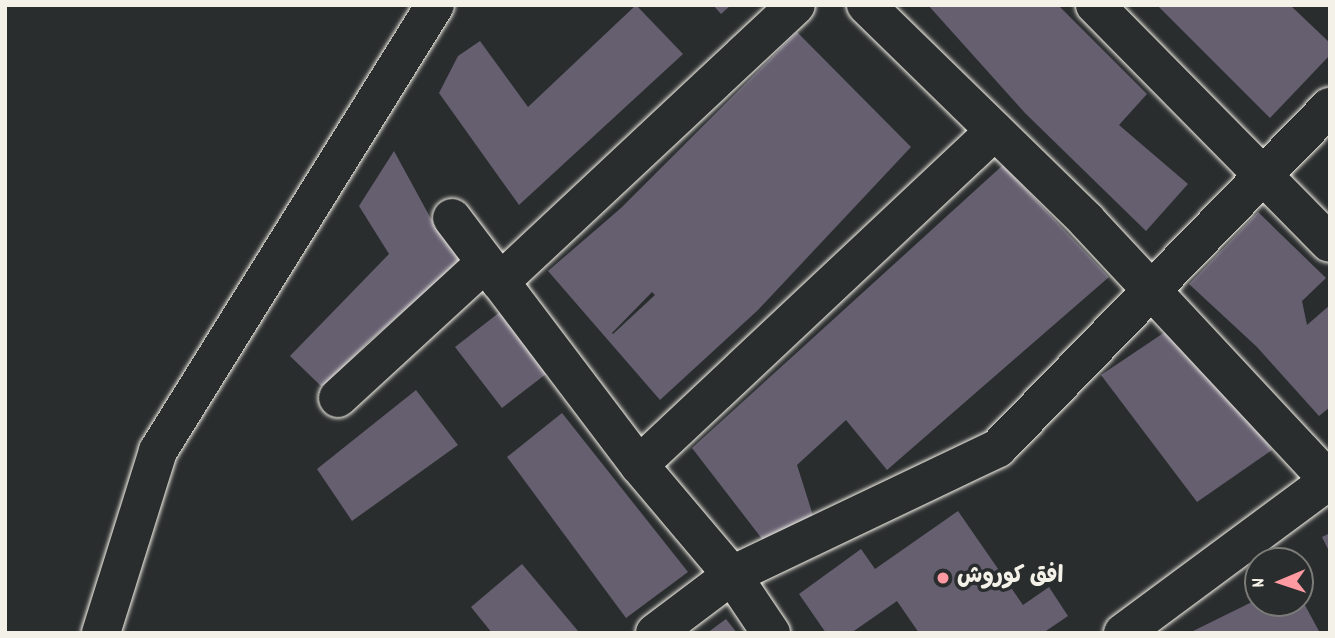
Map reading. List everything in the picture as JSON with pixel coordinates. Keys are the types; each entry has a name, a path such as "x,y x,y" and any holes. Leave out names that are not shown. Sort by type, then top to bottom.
{"street":[{"path":"101,633 158,451 435,5"},
{"path":"338,398 493,272 796,5"},
{"path":"866,5 995,131 1150,289 1329,480 1124,633"},
{"path":"1095,5 1268,176 1330,243"},
{"path":"655,633 732,575 998,448 1150,289 1268,176 1330,107"},
{"path":"639,465 995,131"},
{"path":"452,218 639,465 732,575 771,633"}],"building":[{"path":"636,5 683,54 519,205 439,93 458,56 480,41 528,107"},
{"path":"713,5 731,5 721,14"},
{"path":"928,5 1058,5 1147,94 1119,125 1188,184 1146,231 1025,113"},
{"path":"1157,5 1290,5 1330,43 1330,55 1270,118"},
{"path":"797,32 911,147 758,310 660,400 548,271 621,208","holes":["652,292 655,295 613,334 612,333"]},
{"path":"394,151 430,217 462,260 366,344 323,388 290,356 389,254 359,206"},
{"path":"1003,165 1109,277 887,470 846,420 797,465 816,525 766,544 692,448"},
{"path":"1258,212 1326,278 1302,301 1307,325 1330,305 1330,407 1319,416 1257,347 1189,284"},
{"path":"500,312 546,374 502,408 455,347"},
{"path":"1165,332 1234,398 1272,450 1197,502 1101,375"},
{"path":"416,390 458,445 352,521 317,469"},
{"path":"562,413 688,572 626,618 507,457"},
{"name":"افق کوروش","path":"958,511 1023,605 1049,587 1068,616 1043,633 919,633 897,601 851,633 826,633 799,594 861,549 875,569"},
{"path":"1330,533 1330,553 1322,537"},
{"path":"522,564 577,633 492,633 471,607"},
{"path":"1244,606 1244,617 1311,617 1320,633 1189,633"},
{"path":"726,619 737,633 707,633"}],"place":[{"name":"افق کوروش","path":"943,578"}]}
